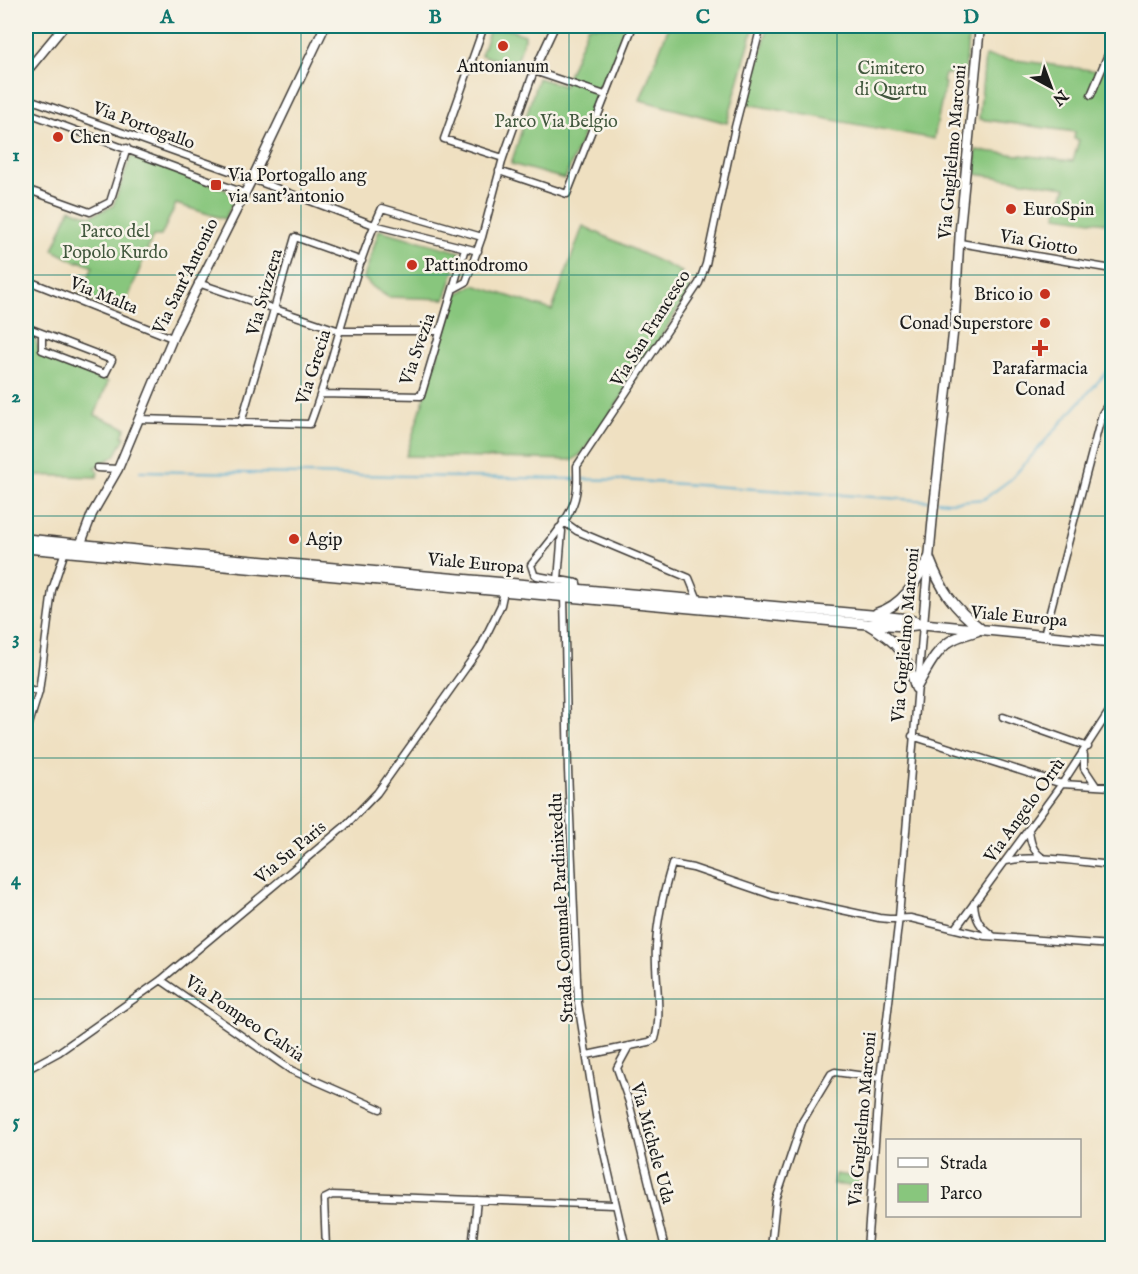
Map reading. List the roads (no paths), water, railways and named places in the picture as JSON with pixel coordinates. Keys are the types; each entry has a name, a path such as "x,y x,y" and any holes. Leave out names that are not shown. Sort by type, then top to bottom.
{"main road":[{"name":"Viale Europa","path":"26,538 197,556 698,600 869,620"},
{"name":"Viale Europa","path":"26,548 564,597 869,620 908,619 923,624 1113,642"},
{"path":"916,688 910,666 898,645 869,620 900,602 929,558"},
{"path":"929,558 948,599 982,630"},
{"path":"916,688 930,663 947,644 955,638 982,630"}],"street":[{"path":"26,72 64,26"},
{"name":"Via Sant'Antonio","path":"81,543 92,514 118,469 172,338 252,179 325,26"},
{"path":"484,26 444,139 503,158"},
{"name":"Via Svezia","path":"453,290 466,282 478,251 503,158 534,71 555,26"},
{"path":"499,171 567,194 633,26"},
{"name":"Via San Francesco","path":"578,589 577,583 537,576 531,569 531,565 559,528 576,496 577,466 699,283 706,264 735,127 760,26"},
{"name":"Via Guglielmo Marconi","path":"867,1248 880,1078 899,917 916,688 955,316 980,26"},
{"path":"1091,95 1113,45"},
{"path":"534,71 605,95"},
{"name":"Via Portogallo","path":"26,99 374,225 478,251"},
{"name":"Via Portogallo","path":"26,112 244,193"},
{"path":"26,189 90,212 110,202 127,148"},
{"path":"374,225 382,208 482,237"},
{"name":"Via Grecia","path":"139,419 310,424 374,225"},
{"name":"Via Svizzera","path":"242,423 295,237 362,261"},
{"name":"Via Giotto","path":"960,243 1113,269"},
{"name":"Via Svezia","path":"321,394 421,396 465,248"},
{"name":"Via Malta","path":"26,280 172,338"},
{"path":"198,283 340,331 440,331"},
{"path":"26,327 112,360 105,374 42,350 42,334"},
{"path":"1044,635 1102,414 1113,396"},
{"path":"97,468 118,469"},
{"path":"563,521 577,531 689,578 698,600"},
{"path":"558,580 562,531 559,528"},
{"path":"26,734 39,692 52,590 65,551"},
{"name":"Via Su Paris","path":"26,1070 59,1052 161,980 345,826 377,793 480,648 501,605 504,591"},
{"name":"Strada Comunale Pardinixeddu","path":"564,597 568,770 578,1003 592,1096 614,1205 626,1248"},
{"path":"26,688 39,692"},
{"name":"Via Angelo Orrù","path":"956,928 1086,750 1113,707"},
{"path":"1003,717 1086,750 1084,768 1097,786"},
{"path":"912,736 1062,783 1113,787"},
{"path":"1029,829 1031,844 1043,859"},
{"path":"1005,861 1023,858 1113,865"},
{"path":"587,1055 649,1042 656,1035 658,1025 656,946 667,880 672,864 693,868 772,895 889,919 910,918 993,936 1113,945"},
{"path":"974,903 977,920 981,927 993,936"},
{"name":"Via Pompeo Calvia","path":"161,980 291,1070 380,1109"},
{"name":"Via Michele Uda","path":"629,1046 617,1068 629,1102 665,1248"},
{"path":"771,1248 776,1200 798,1133 802,1122 831,1074 835,1071 880,1078"},
{"path":"326,1248 324,1199 332,1195 614,1205"},
{"path":"472,1248 477,1200"},
{"path":"867,1248 877,1248"}],"waterway":[{"path":"937,501 984,499 1011,479 1112,366"},
{"path":"140,471 623,480 931,501"}],"place":[{"name":"Antonianum","path":"503,46"},
{"name":"Chen","path":"58,137"},
{"name":"Via Portogallo ang via sant'antonio","path":"216,185"},
{"name":"EuroSpin","path":"1011,209"},
{"name":"Pattinodromo","path":"412,265"},
{"name":"Brico io","path":"1045,294"},
{"name":"Conad Superstore","path":"1045,323"},
{"name":"Parafarmacia Conad","path":"1040,348"},
{"name":"Agip","path":"294,539"}],"park label":[{"name":"Cimitero di Quartu","path":"891,78"},
{"name":"Parco Via Belgio","path":"556,121"},
{"name":"Parco del Popolo Kurdo","path":"115,241"}]}
